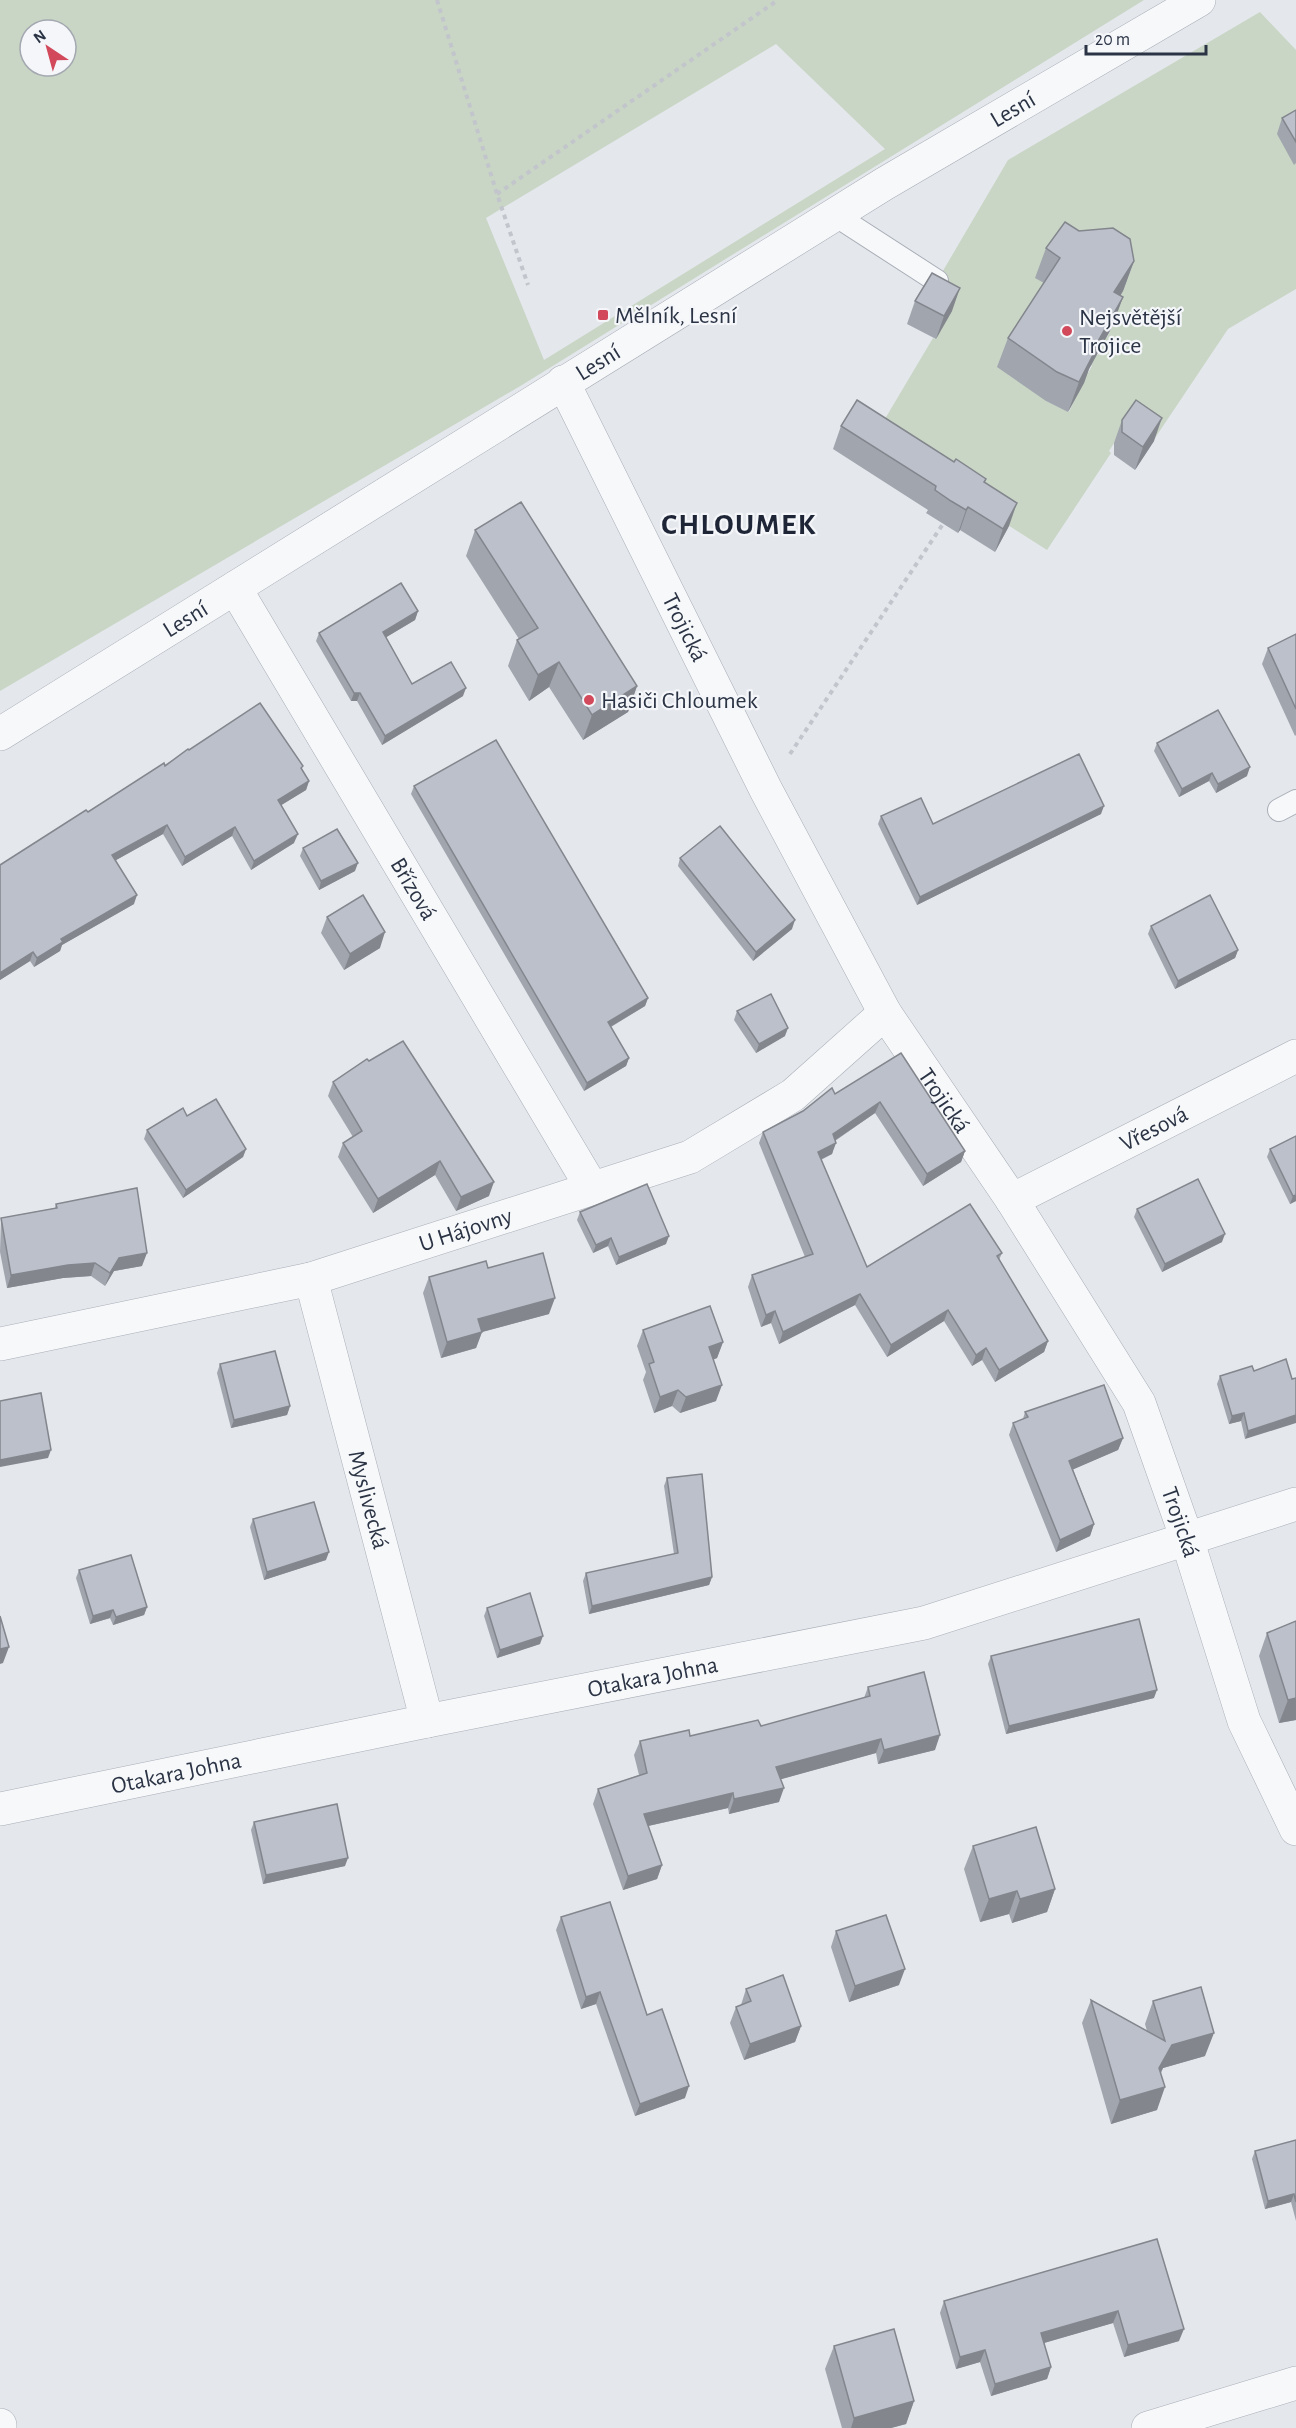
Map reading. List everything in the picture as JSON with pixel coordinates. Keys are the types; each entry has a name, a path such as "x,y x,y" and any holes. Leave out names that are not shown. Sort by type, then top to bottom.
{"street":[{"name":"Lesní","path":"0,734 835,215 1199,0"},
{"name":"Trojická","path":"563,382 766,790 885,1013 1012,1200 1138,1403 1187,1539 1245,1721 1296,1829"},
{"name":"Břízová","path":"236,588 592,1188"},
{"name":"U Hájovny","path":"0,1344 310,1279 690,1157 793,1095 885,1013"},
{"name":"Vřesová","path":"1012,1200 1296,1056"},
{"name":"Myslivecká","path":"310,1279 427,1721"},
{"name":"Otakara Johna","path":"0,1809 427,1721 924,1623 1296,1504"},
{"path":"1148,2428 1296,2384"}],"lane":[{"path":"835,215 937,281"}],"path":[{"path":"437,0 497,194 528,285"},
{"path":"497,194 778,0"},
{"path":"766,790 943,524"}],"green space":[{"path":"0,0 1144,0 522,385 0,691","holes":["776,44 885,149 544,360 486,218"]},
{"path":"1260,12 1296,50 1296,289 1228,329 1153,441 1127,423 1109,451 1111,453 1047,550 873,439 933,338 935,339 937,281 1008,160","holes":["1050,287 1112,327 1107,337 1103,336 1098,346 1101,348 1098,355 1094,353 1089,364 1092,366 1088,373 1084,372 1080,388 1069,401 1073,403 1069,412 1046,401"]}],"building":[{"path":"1296,110 1296,142 1282,118"},
{"name":"Nejsvětější Trojice","path":"1065,222 1079,231 1113,228 1130,239 1134,261 1114,292 1123,297 1092,352 1094,353 1079,382 1057,372 1008,338 1060,258 1046,248"},
{"path":"932,273 960,288 944,316 915,301"},
{"path":"857,400 954,462 956,459 986,479 984,482 1017,503 1003,529 968,507 966,510 951,501 935,490 936,486 841,426"},
{"path":"1136,400 1162,418 1143,447 1122,432 1122,420"},
{"path":"521,502 637,686 592,715 559,662 538,675 517,640 538,628 475,530"},
{"path":"401,583 418,611 383,632 412,684 451,662 466,688 385,736 360,693 354,693 319,633"},
{"path":"1296,634 1296,709 1268,648"},
{"path":"260,703 303,766 301,768 309,781 278,800 298,834 254,861 235,827 185,857 167,825 112,855 137,895 61,939 63,942 37,958 33,952 0,973 0,865 164,763 165,766"},
{"path":"1218,710 1250,767 1218,784 1212,773 1182,789 1157,743"},
{"path":"496,740 648,998 608,1022 629,1058 587,1083 414,786"},
{"path":"1079,754 1104,806 920,897 881,816 921,798 933,824"},
{"path":"720,826 795,920 756,952 680,858"},
{"path":"337,829 358,863 321,881 303,848"},
{"path":"363,895 385,932 350,954 327,917"},
{"path":"1210,895 1238,950 1178,981 1151,926"},
{"path":"771,994 788,1028 759,1044 737,1011"},
{"path":"403,1041 494,1182 461,1197 440,1161 378,1199 343,1143 362,1131 333,1082 367,1059 369,1061"},
{"path":"901,1053 965,1151 927,1174 880,1102 833,1134 836,1143 818,1152 867,1267 970,1204 1002,1253 997,1256 1048,1341 999,1370 986,1348 976,1355 948,1310 891,1345 860,1294 783,1332 775,1311 766,1315 752,1275 813,1254 763,1132 803,1111 832,1088 835,1094"},
{"path":"216,1099 246,1149 186,1190 147,1130 183,1108 187,1116"},
{"path":"1296,1136 1296,1195 1293,1196 1270,1149"},
{"path":"1198,1179 1225,1234 1165,1264 1137,1209"},
{"path":"647,1184 669,1236 619,1257 611,1238 596,1245 580,1212"},
{"path":"137,1188 147,1253 119,1258 110,1273 95,1263 68,1265 11,1275 1,1218 57,1208 56,1204"},
{"path":"543,1253 555,1298 478,1319 482,1332 447,1342 429,1277 486,1261 488,1268"},
{"path":"710,1306 723,1342 709,1347 722,1385 686,1397 678,1390 660,1397 649,1364 654,1362 643,1330"},
{"path":"275,1351 290,1406 234,1420 220,1364"},
{"path":"1286,1359 1292,1379 1296,1378 1296,1415 1248,1431 1244,1413 1232,1416 1220,1376 1252,1366 1254,1371"},
{"path":"1104,1385 1123,1438 1069,1461 1094,1524 1060,1540 1013,1423 1028,1417 1025,1412"},
{"path":"41,1393 51,1450 0,1460 0,1401"},
{"path":"702,1474 712,1577 592,1606 586,1573 678,1553 667,1478"},
{"path":"314,1502 329,1552 267,1572 253,1519"},
{"path":"131,1555 147,1607 116,1617 113,1610 93,1616 79,1570"},
{"path":"530,1593 543,1636 500,1650 487,1608"},
{"path":"0,1616 9,1647 0,1649"},
{"path":"1139,1619 1157,1690 1009,1726 991,1656"},
{"path":"1296,1621 1296,1698 1288,1700 1267,1633"},
{"path":"924,1672 940,1735 884,1750 881,1739 776,1767 784,1788 734,1799 733,1793 644,1814 662,1865 628,1876 598,1789 647,1773 640,1741 689,1730 690,1736 758,1720 761,1726 870,1696 868,1687"},
{"path":"337,1804 348,1858 266,1875 254,1822"},
{"path":"1036,1827 1055,1889 1020,1899 1017,1891 989,1899 973,1846"},
{"path":"610,1902 647,2015 662,2009 689,2086 640,2104 600,1992 586,1997 561,1917"},
{"path":"886,1915 905,1969 855,1986 836,1931"},
{"path":"783,1975 801,2026 750,2044 736,2007 751,2001 746,1989"},
{"path":"1201,1987 1214,2033 1172,2045 1159,2068 1165,2087 1120,2100 1091,2000 1165,2041 1153,2001"},
{"path":"1296,2140 1296,2202 1294,2194 1268,2201 1255,2151"},
{"path":"1157,2239 1184,2329 1128,2345 1118,2311 1041,2333 1051,2367 995,2384 985,2350 960,2357 944,2301"},
{"path":"894,2329 914,2401 854,2418 834,2346"}],"place":[{"name":"Mělník, Lesní","path":"603,315"},
{"name":"Nejsvětější Trojice","path":"1067,331"},
{"name":"Hasiči Chloumek","path":"589,700"}],"district":[{"name":"CHLOUMEK","path":"739,524"}]}
